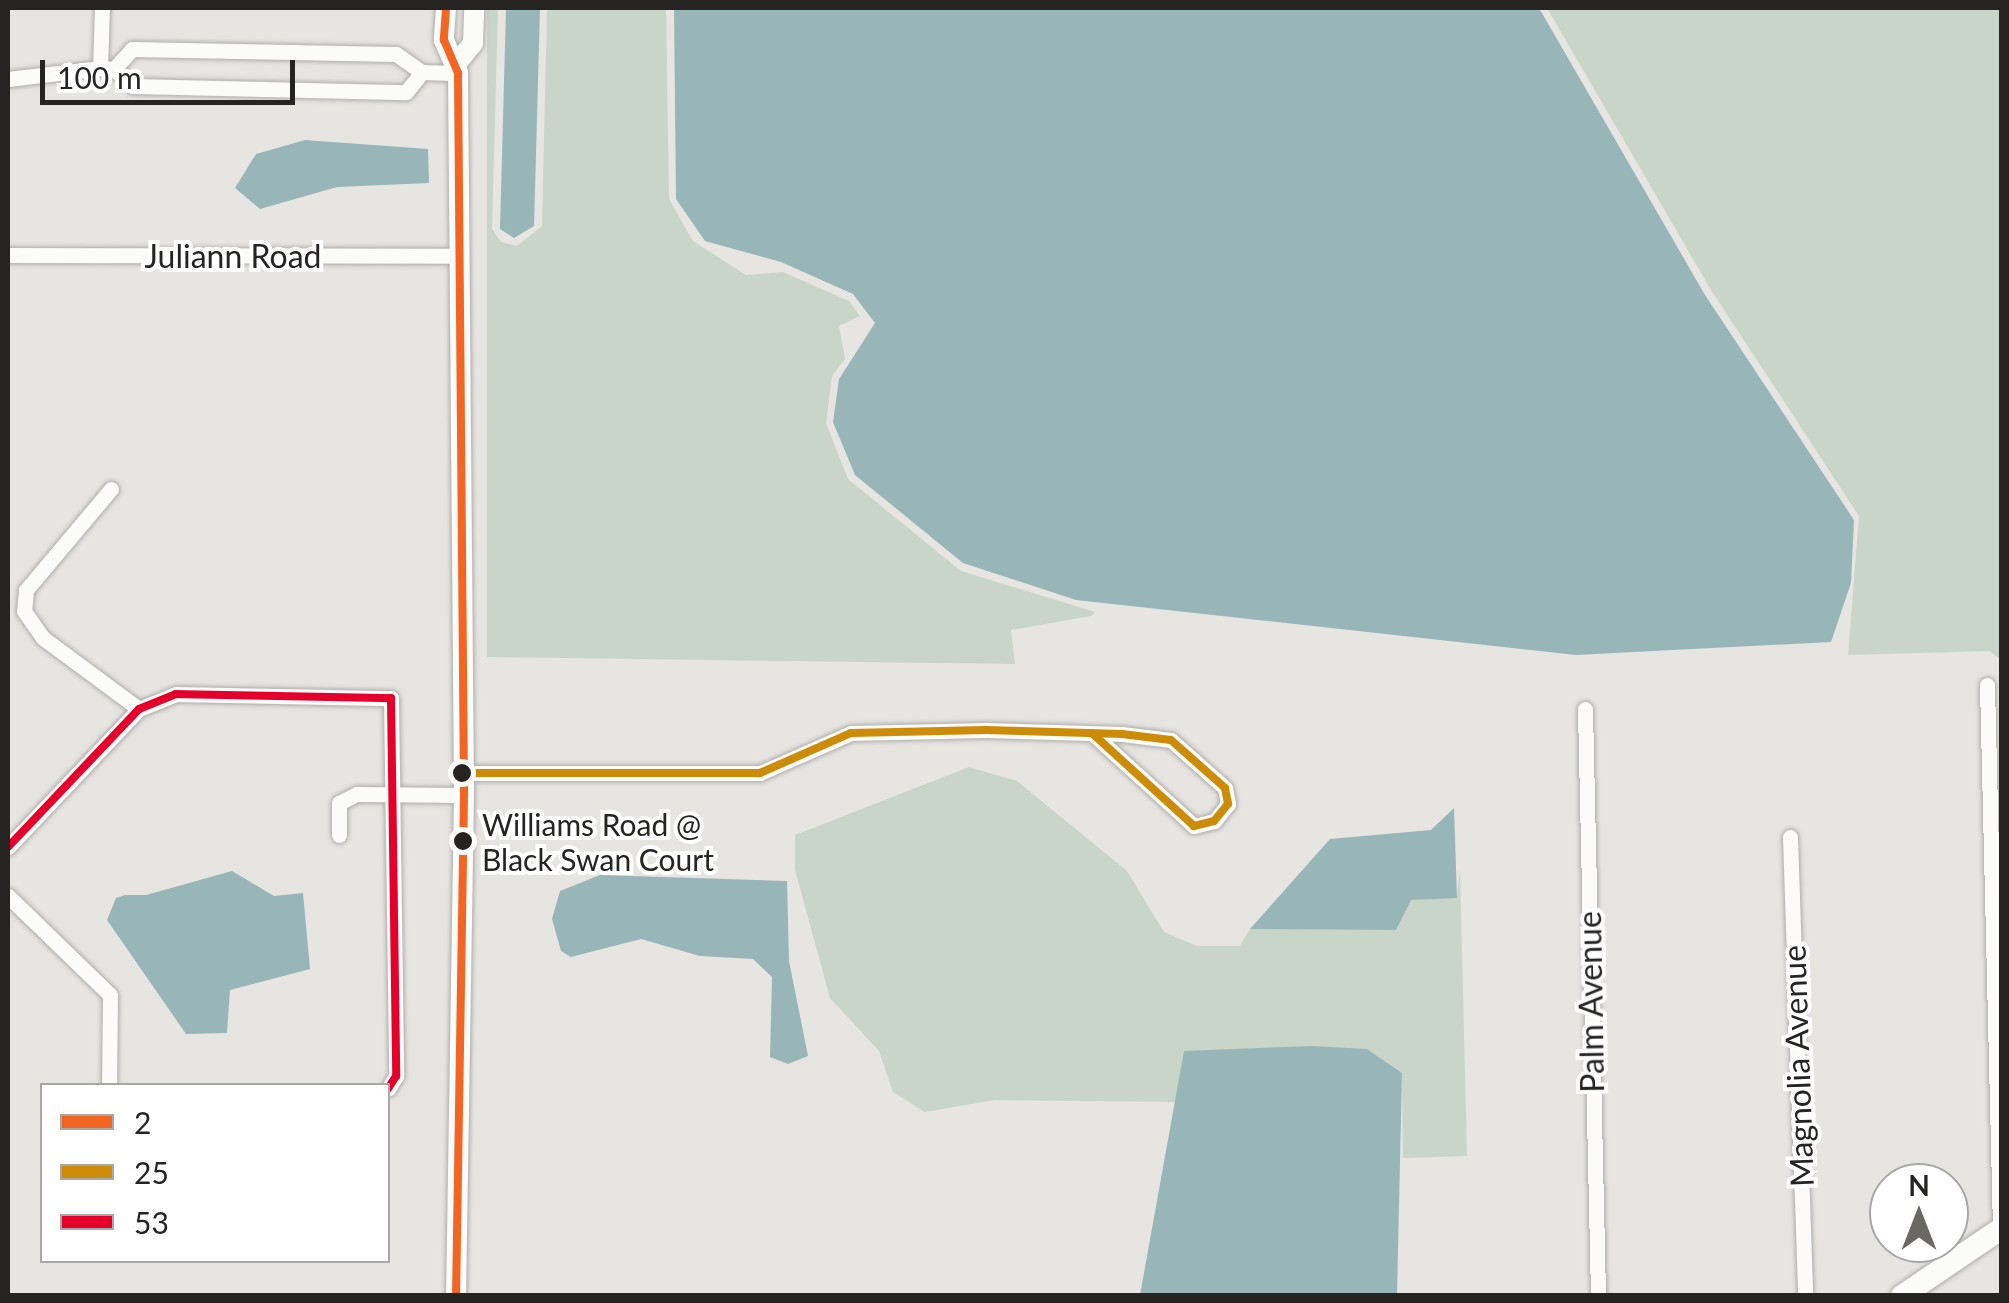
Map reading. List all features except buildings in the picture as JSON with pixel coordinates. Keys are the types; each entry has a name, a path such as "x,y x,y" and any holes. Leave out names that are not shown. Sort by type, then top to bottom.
{"main road":[{"path":"1902,1296 2001,1228"}],"street":[{"path":"102,8 107,68"},
{"path":"446,8 444,40 458,68 464,795 456,1296"},
{"path":"458,68 473,43 474,8"},
{"path":"8,79 107,68 132,49 396,54 422,72 458,68"},
{"path":"107,68 133,86 406,92 422,72"},
{"name":"Juliann Road","path":"8,255 459,256"},
{"path":"111,489 26,590 24,612 43,638 139,709"},
{"path":"1988,686 2001,1228"},
{"path":"8,847 139,709 176,694 391,698 396,1076 390,1086"},
{"name":"Palm Avenue","path":"1584,709 1598,1296"},
{"path":"462,773 760,773 851,733 1093,734 1171,740 1226,788 1228,804 1214,821 1194,826 1093,734"},
{"path":"339,835 339,803 347,797 464,795"},
{"name":"Magnolia Avenue","path":"1790,837 1805,1296"},
{"path":"8,896 110,995 109,1083"}],"shaded area":[{"path":"487,8 498,8 492,229 501,242 517,246 542,226 547,8 666,8 669,199 693,241 746,275 783,272 849,301 860,316 839,326 845,359 832,376 826,423 848,479 961,571 1095,612 1091,616 1011,630 1015,664 487,657"},
{"path":"1547,8 2001,8 2001,660 1990,651 1848,655 1859,516 1711,290"},
{"path":"969,767 1017,781 1127,871 1164,932 1197,946 1240,946 1250,929 1396,930 1410,900 1457,897 1460,868 1467,1156 1403,1158 1402,1073 1367,1049 1184,1051 1176,1102 994,1100 925,1112 893,1092 879,1051 830,998 795,870 795,835"}],"water":[{"path":"506,8 540,8 534,226 514,238 500,229"},
{"path":"674,8 1539,8 1705,295 1854,520 1851,583 1831,642 1576,655 1076,600 963,563 855,475 833,422 839,379 875,323 853,294 781,262 705,241 676,199"},
{"path":"305,140 428,149 429,183 337,187 260,209 235,188 256,154"},
{"path":"1454,808 1457,898 1411,900 1396,930 1250,929 1330,839 1431,830"},
{"path":"232,871 274,896 303,893 310,969 230,990 227,1033 186,1034 107,920 116,898 146,895"},
{"path":"600,875 787,881 789,961 808,1056 788,1064 770,1057 772,977 753,959 700,956 641,939 571,957 561,951 552,919 560,891"},
{"path":"1311,1046 1367,1049 1402,1073 1397,1295 1140,1295 1184,1051"}],"transit line":[{"name":"2","path":"446,8 444,40 458,73 464,795 456,1296"},
{"name":"53","path":"8,847 139,709 176,694 391,698 396,1076 390,1086"},
{"name":"25","path":"462,773 760,773 851,733 986,730 1122,734 1171,740 1225,788 1228,804 1214,821 1194,826 1093,734"}],"place":[{"name":"Williams Road @ Black Swan Court","path":"463,841"}]}
